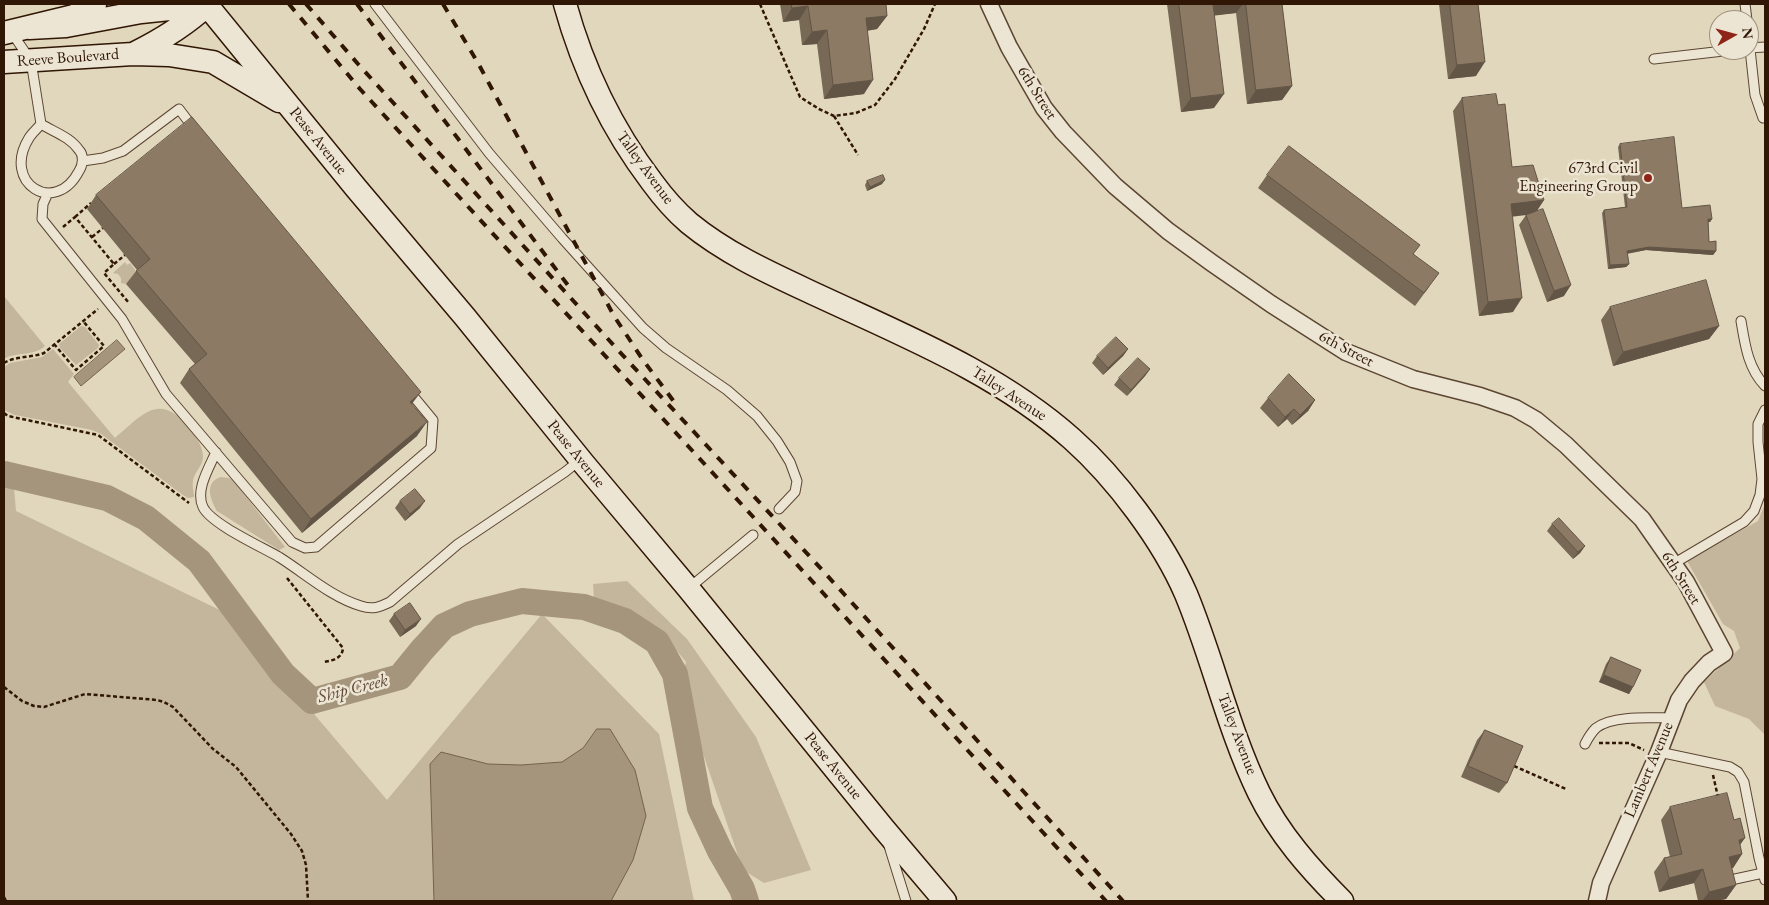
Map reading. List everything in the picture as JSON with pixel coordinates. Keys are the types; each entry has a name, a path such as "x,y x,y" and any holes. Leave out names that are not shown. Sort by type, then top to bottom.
{"street":[{"path":"15,31 74,16 95,4"},
{"name":"Talley Avenue","path":"566,4 573,34 590,79 610,119 637,163 668,202 687,221 708,238 756,266 947,356 994,381 1034,407 1074,441 1112,480 1164,552 1185,593 1245,761 1260,795 1281,829 1312,871 1342,901"},
{"name":"6th Street","path":"989,4 1009,47 1044,108 1063,132 1115,186 1168,231 1271,304 1346,352 1413,379 1480,396 1515,408 1536,420 1566,444 1642,519 1686,582 1724,653"},
{"path":"15,31 66,26 141,12 207,5"},
{"path":"133,54 163,39 196,16 207,5"},
{"name":"Pease Avenue","path":"207,5 945,901"},
{"name":"Reeve Boulevard","path":"4,62 133,54 169,55 213,62 289,106"},
{"name":"Lambert Avenue","path":"1598,901 1601,883 1654,752 1679,700 1692,681 1709,663 1724,653"}],"lane":[{"path":"375,4 488,153 644,328 666,348 727,390 758,416 790,462 798,481 795,492 779,509"},
{"path":"15,31 31,60 41,124 29,138 22,156 22,176 37,190 48,193 58,192 75,178 82,161 81,151 66,137 41,124"},
{"path":"1654,59 1709,53"},
{"path":"1751,60 1755,95 1763,118"},
{"path":"82,161 103,158 124,151 178,110 203,140"},
{"path":"48,193 42,204 42,219 122,319 166,394 292,542 305,548 316,546 431,448 433,420 402,382"},
{"path":"1742,321 1746,350 1753,370 1765,386"},
{"path":"1673,564 1744,522 1754,511 1760,495 1762,479 1758,424 1765,410"},
{"path":"216,452 204,477 200,493 203,507 218,521 280,558 313,581 362,607 377,609 390,602 458,544 580,460"},
{"path":"688,588 753,535"},
{"path":"1586,741 1598,726 1610,722 1625,719 1671,718"},
{"path":"1654,752 1730,767 1738,772 1744,782 1764,876 1726,881"},
{"path":"884,829 906,901"}],"path":[{"path":"760,4 800,97 834,116 856,113 876,104 900,70 924,29 935,4"},
{"path":"834,116 858,156"},
{"path":"63,227 97,199"},
{"path":"75,217 114,264"},
{"path":"92,237 103,228"},
{"path":"125,254 104,273 129,303"},
{"path":"4,363 9,359 44,353 98,309"},
{"path":"54,344 76,370 104,346 84,321"},
{"path":"4,413 8,416 98,435 192,506 203,507"},
{"path":"283,572 343,648 343,653 339,657 324,662"},
{"path":"4,687 22,701 34,706 44,707 85,694 157,700 173,707 213,749 236,766 291,834 302,852 306,865 308,901"},
{"path":"1586,741 1600,744 1628,743 1654,752"},
{"path":"1714,764 1713,774 1720,802"},
{"path":"1514,766 1566,789"},
{"path":"4,897 6,901"}],"shaded area":[{"path":"125,262 127,265 130,263 138,274 126,284 121,283 121,278 118,274 113,273"},
{"path":"4,296 45,346 35,352 14,355 4,359"},
{"path":"81,326 85,327 99,345 98,348 76,365 60,348 59,344"},
{"path":"117,340 125,349 81,386 74,377"},
{"path":"53,349 74,374 68,382 115,438 141,416 159,409 167,410 177,416 187,426 198,440 203,453 203,460 193,481 194,497 188,498 183,495 101,434 92,430 15,415 4,410 4,367 10,363 42,357"},
{"path":"221,477 234,481 285,547 279,550 217,511 212,501 210,487 216,479"},
{"path":"4,485 14,487 16,511 230,615 387,800 542,614 659,734 694,901 4,901"},
{"path":"1765,504 1765,735 1749,719 1715,706 1704,682 1740,648 1734,631 1723,624 1687,561 1758,521"},
{"path":"627,581 687,639 756,737 811,870 764,883 743,870 699,742 681,680 686,662 668,640 633,611 594,599 593,584"},
{"path":"597,729 610,729 635,770 646,816 633,860 611,901 434,901 430,764 441,752 488,764 521,765 562,762 583,748"}],"building":[{"path":"792,4 886,4 887,16 866,18 873,80 833,85 827,30 812,32 808,6 792,8"},
{"path":"1179,4 1213,4 1224,94 1191,98"},
{"path":"1246,4 1282,4 1292,86 1256,90"},
{"path":"1450,4 1478,4 1485,62 1457,65"},
{"path":"1496,94 1498,105 1505,104 1512,167 1533,165 1544,200 1511,204 1522,298 1488,302 1462,98"},
{"path":"192,117 421,392 410,402 427,422 311,519 189,369 207,354 136,271 150,259 96,195"},
{"name":"673rd Civil Engineering Group","path":"1674,137 1682,208 1710,205 1712,219 1708,219 1709,242 1716,241 1716,251 1649,247 1627,251 1629,264 1610,265 1604,210 1627,207 1620,144"},
{"path":"1289,146 1420,245 1413,254 1439,273 1424,293 1267,175"},
{"path":"883,175 885,180 870,187 867,181"},
{"path":"1543,209 1571,285 1554,291 1526,215"},
{"path":"1706,280 1719,326 1623,352 1610,307"},
{"path":"1116,337 1128,349 1108,368 1097,356"},
{"path":"1138,358 1150,369 1131,390 1119,378"},
{"path":"1289,374 1315,400 1300,415 1294,409 1285,417 1268,398"},
{"path":"415,489 425,501 410,514 400,501"},
{"path":"1559,518 1585,546 1578,552 1552,524"},
{"path":"410,603 421,619 405,630 394,614"},
{"path":"1611,657 1641,670 1633,687 1604,675"},
{"path":"1485,730 1523,746 1507,783 1468,766"},
{"path":"1727,793 1734,820 1740,818 1745,838 1739,840 1742,854 1729,857 1736,885 1709,892 1703,869 1669,878 1664,858 1682,854 1670,807"}],"waterway":[{"name":"Ship Creek","path":"4,474 107,498 146,518 199,561 283,674 312,701 400,677 444,626 470,614 522,601 584,607 625,621 657,642 675,674 700,808 720,851 742,889 746,901"}],"railway":[{"path":"289,4 360,89 1106,901"},
{"path":"306,4 358,64 628,361 814,561 1123,901"},
{"path":"357,4 573,292"},
{"path":"443,4 478,63 614,316 643,360 675,403"}],"place":[{"name":"673rd Civil Engineering Group","path":"1648,178"}]}
